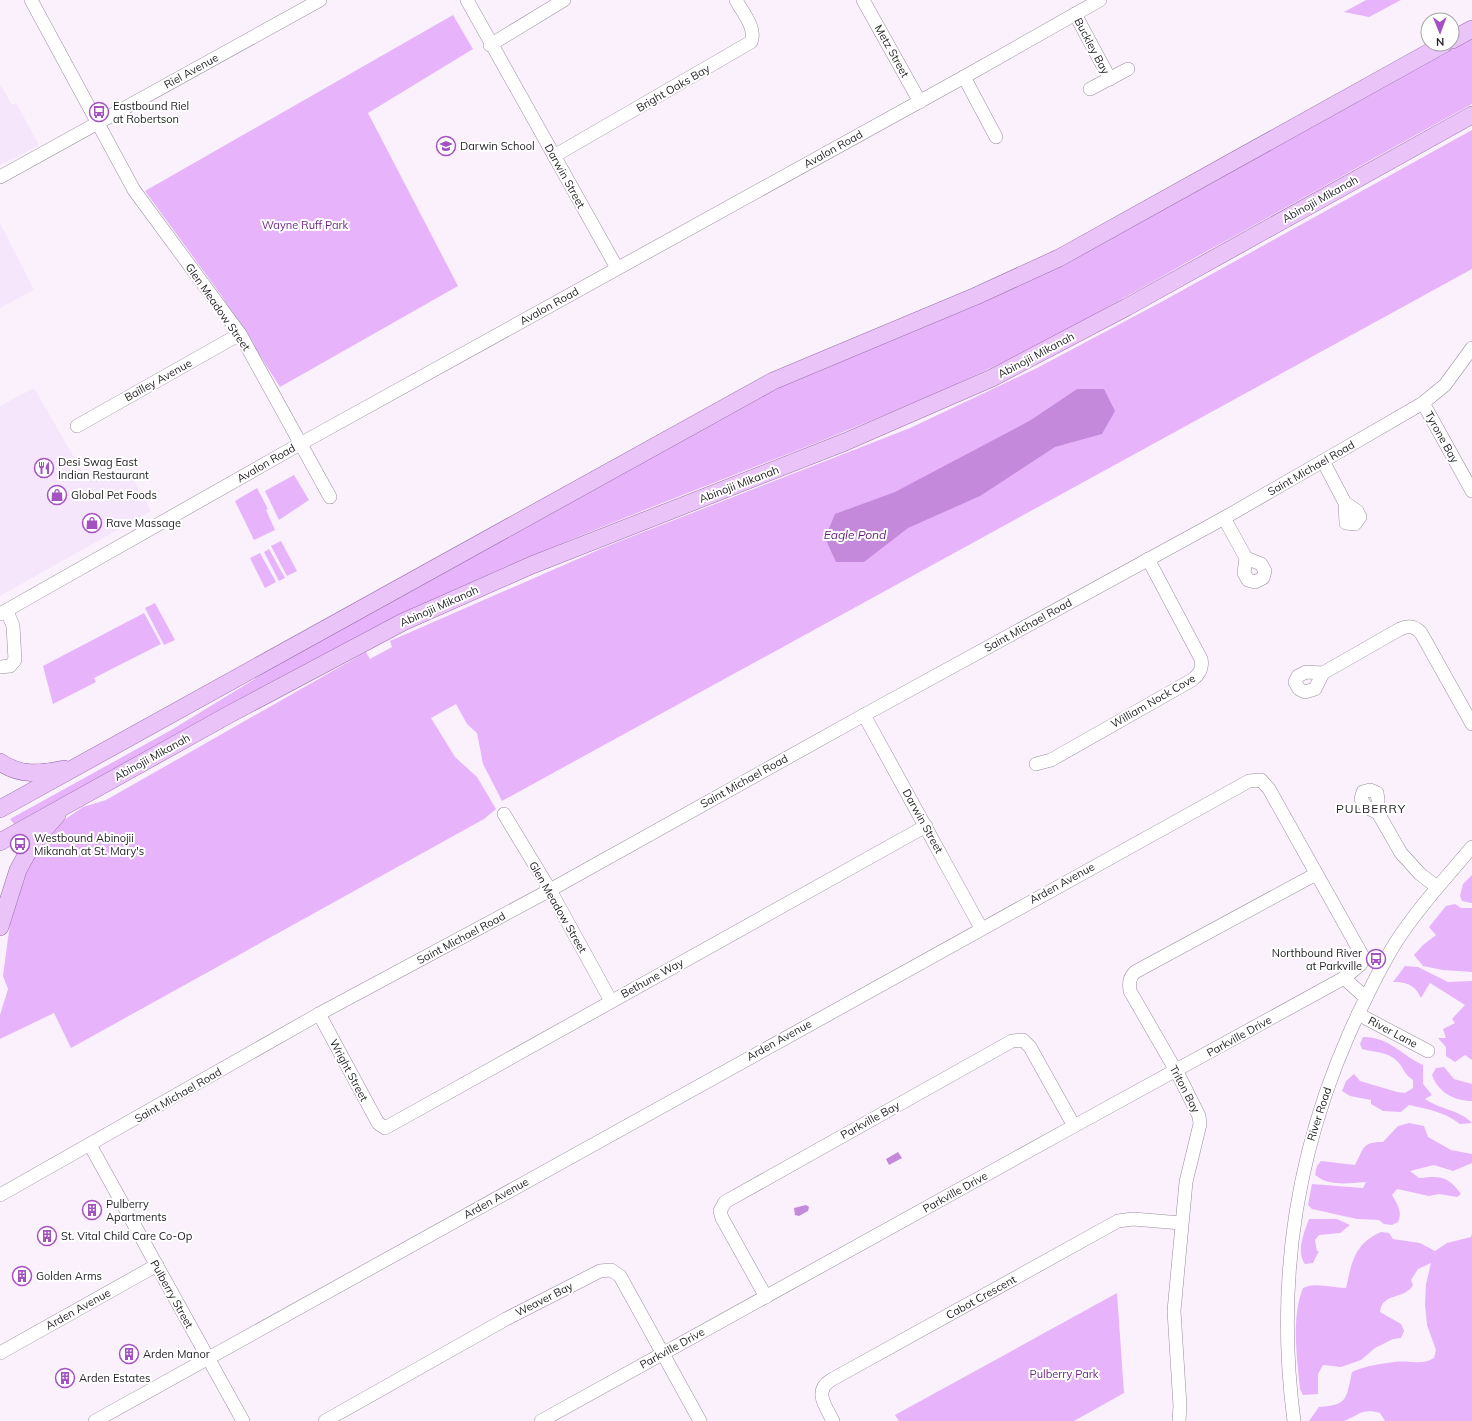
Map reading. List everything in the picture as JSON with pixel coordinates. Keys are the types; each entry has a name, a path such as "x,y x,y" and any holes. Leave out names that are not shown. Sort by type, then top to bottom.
{"main road":[{"path":"1460,35 1472,28"},
{"path":"0,809 773,381 976,296 1059,258 1430,52"},
{"name":"Abinojii Mikanah","path":"0,842 230,714 403,622 532,565 846,442 992,378 1127,307 1472,115"},
{"path":"0,762 9,768 26,773 43,773 78,766"},
{"path":"0,927 18,870 34,841 65,806"}],"street":[{"name":"Glen Meadow Street","path":"31,0 99,122 134,190 240,334 330,497"},
{"name":"Riel Avenue","path":"0,177 320,0"},
{"name":"Darwin Street","path":"467,0 490,45 617,268"},
{"path":"490,45 564,0"},
{"name":"Bright Oaks Bay","path":"554,156 751,42 754,36 752,30 736,0"},
{"name":"Metz Street","path":"863,0 920,102"},
{"name":"Avalon Road","path":"3,613 300,444 964,78 1100,0"},
{"name":"Buckley Bay","path":"1075,14 1110,79"},
{"name":"Buckley Bay","path":"1090,90 1128,69"},
{"path":"964,78 996,137"},
{"name":"Bailley Avenue","path":"77,426 240,334"},
{"name":"Saint Michael Road","path":"0,1195 319,1014 550,890 864,715 1224,518 1423,403 1445,385 1472,348"},
{"name":"Tyrone Bay","path":"1423,403 1472,492"},
{"path":"1323,461 1345,503"},
{"path":"1224,518 1246,558"},
{"name":"William Nock Cove","path":"1036,764 1051,760 1198,676 1202,664 1201,659 1148,559"},
{"path":"0,668 10,666 16,660 13,626 3,613"},
{"path":"1323,673 1400,629 1406,626 1413,627 1422,633 1472,724"},
{"name":"Darwin Street","path":"864,715 981,928"},
{"name":"Arden Avenue","path":"95,1421 1249,780 1261,780 1270,789 1362,956 1361,964 1344,978"},
{"path":"1378,813 1401,853 1420,874 1437,887"},
{"name":"Glen Meadow Street","path":"504,814 550,890 611,1001"},
{"name":"Bethune Way","path":"380,1126 385,1128 926,826"},
{"name":"River Road","path":"1294,1421 1286,1335 1288,1276 1293,1226 1305,1162 1323,1099 1358,1014 1395,943 1437,887 1472,847"},
{"name":"Triton Bay","path":"1179,1421 1180,1406 1174,1323 1181,1223 1186,1182 1200,1124 1199,1116 1176,1071 1130,991 1129,984 1131,977 1135,972 1316,874"},
{"path":"1344,978 1366,998"},
{"name":"Parkville Drive","path":"542,1421 662,1353 1344,978"},
{"name":"Wright Street","path":"319,1014 380,1126"},
{"name":"River Lane","path":"1358,1014 1428,1051"},
{"name":"Parkville Bay","path":"766,1297 722,1218 720,1211 725,1202 1005,1044 1018,1039 1023,1040 1030,1047 1074,1126"},
{"name":"Pulberry Street","path":"90,1145 243,1421"},
{"name":"Cabot Crescent","path":"833,1421 821,1395 822,1389 831,1380 1118,1221 1133,1219 1181,1223"},
{"name":"Arden Avenue","path":"0,1353 157,1265"},
{"name":"Weaver Bay","path":"325,1421 506,1319 600,1271 611,1270 620,1276 700,1421"}],"shaded area":[{"path":"0,84 12,105 16,103 39,145 0,165"},
{"path":"0,223 34,290 0,308"},
{"path":"34,388 83,473 131,475 151,511 0,596 0,406"}],"green space":[{"path":"1366,0 1401,0 1369,17 1344,12"},
{"name":"Wayne Ruff Park","path":"453,15 473,49 368,113 458,286 280,387 221,295 145,191"},
{"path":"1472,34 1472,104 1050,339 899,409 572,539 444,596 319,657 14,824 10,819 173,729 346,623 774,386 972,303 1439,52 1460,52 1460,40"},
{"path":"1472,130 1472,269 502,801 483,764 477,733 467,724 456,704 431,718 455,757 477,777 496,809 484,819 71,1048 54,1013 0,1039 0,1015 8,989 3,976 14,893 45,833 83,807 106,800 366,652 370,659 392,647 390,641 605,547 910,428 1037,368 1163,301"},
{"path":"294,475 309,500 279,520 265,491"},
{"path":"257,488 268,509 266,510 275,530 254,540 235,501"},
{"path":"281,541 297,571 287,576 271,546"},
{"path":"269,549 285,578 279,581 264,552"},
{"path":"260,553 276,582 265,588 250,558"},
{"path":"155,603 175,640 164,645 145,608"},
{"path":"144,613 161,644 94,678 96,682 53,704 43,666"},
{"path":"1472,875 1471,903 1462,901 1460,896 1463,884"},
{"path":"1455,904 1461,908 1472,908 1472,972 1443,970 1423,966 1414,955 1423,945 1436,935 1429,927 1446,906"},
{"path":"1405,966 1418,967 1448,982 1472,981 1472,1060 1465,1055 1455,1062 1446,1056 1446,1047 1438,1038 1446,1038 1443,1029 1455,1023 1452,1019 1465,1005 1430,983 1421,998 1416,990 1410,985 1393,982"},
{"path":"1363,1037 1381,1040 1388,1043 1423,1065 1423,1084 1432,1095 1425,1099 1462,1115 1472,1123 1460,1124 1442,1114 1409,1105 1401,1112 1383,1111 1371,1104 1371,1100 1350,1096 1342,1091 1346,1081 1354,1074 1360,1081 1397,1092 1405,1093 1413,1088 1413,1080 1407,1075 1394,1058 1385,1054 1362,1049 1360,1044"},
{"path":"1444,1067 1454,1079 1472,1084 1472,1101 1465,1101 1453,1097 1438,1086 1432,1075 1436,1068"},
{"path":"1409,1123 1424,1126 1428,1137 1451,1150 1472,1154 1472,1163 1453,1171 1434,1165 1410,1171 1419,1178 1443,1178 1451,1183 1461,1194 1457,1197 1439,1194 1429,1196 1397,1189 1392,1195 1399,1208 1400,1215 1398,1222 1392,1225 1384,1224 1379,1220 1357,1219 1312,1209 1308,1205 1312,1184 1363,1188 1366,1182 1333,1183 1321,1179 1315,1175 1317,1166 1321,1161 1355,1165 1362,1151 1367,1145 1376,1142 1383,1142 1398,1126"},
{"path":"1309,1219 1337,1219 1350,1225 1340,1233 1319,1235 1315,1240 1317,1251 1319,1251 1313,1263 1305,1264 1302,1259 1301,1248 1303,1236"},
{"path":"1381,1232 1389,1233 1393,1239 1420,1243 1435,1251 1447,1243 1471,1237 1472,1234 1472,1421 1385,1421 1380,1413 1369,1411 1344,1421 1309,1421 1319,1407 1336,1404 1344,1399 1347,1394 1352,1372 1378,1364 1424,1362 1434,1358 1436,1350 1427,1325 1425,1305 1426,1284 1431,1263 1418,1269 1411,1280 1413,1285 1409,1290 1385,1301 1382,1306 1380,1312 1401,1324 1404,1331 1401,1338 1393,1339 1375,1348 1361,1360 1341,1367 1323,1365 1318,1374 1318,1394 1303,1395 1300,1389 1296,1351 1296,1325 1299,1300 1303,1288 1318,1285 1346,1288 1350,1270 1360,1248 1365,1242"},
{"name":"Pulberry Park","path":"1117,1293 1124,1393 1074,1421 899,1421 895,1415"}],"water":[{"name":"Eagle Pond","path":"1077,389 1104,389 1115,411 1102,434 1055,447 980,496 908,528 864,562 836,562 825,538 835,514 895,492 1031,420"},
{"path":"898,1152 902,1158 889,1165 886,1159"},
{"path":"806,1205 809,1207 808,1211 799,1216 795,1215 794,1208"}],"place":[{"name":"Eastbound Riel at Robertson","path":"99,112"},
{"name":"Darwin School","path":"446,146"},
{"name":"Desi Swag East Indian Restaurant","path":"44,468"},
{"name":"Global Pet Foods","path":"57,495"},
{"name":"Rave Massage","path":"92,523"},
{"name":"Westbound Abinojii Mikanah at St. Mary's","path":"20,844"},
{"name":"Northbound River at Parkville","path":"1376,959"},
{"name":"Pulberry Apartments","path":"92,1210"},
{"name":"St. Vital Child Care Co-Op","path":"47,1236"},
{"name":"Golden Arms","path":"22,1276"},
{"name":"Arden Manor","path":"129,1354"},
{"name":"Arden Estates","path":"65,1378"}],"district":[{"name":"PULBERRY","path":"1371,809"}]}
